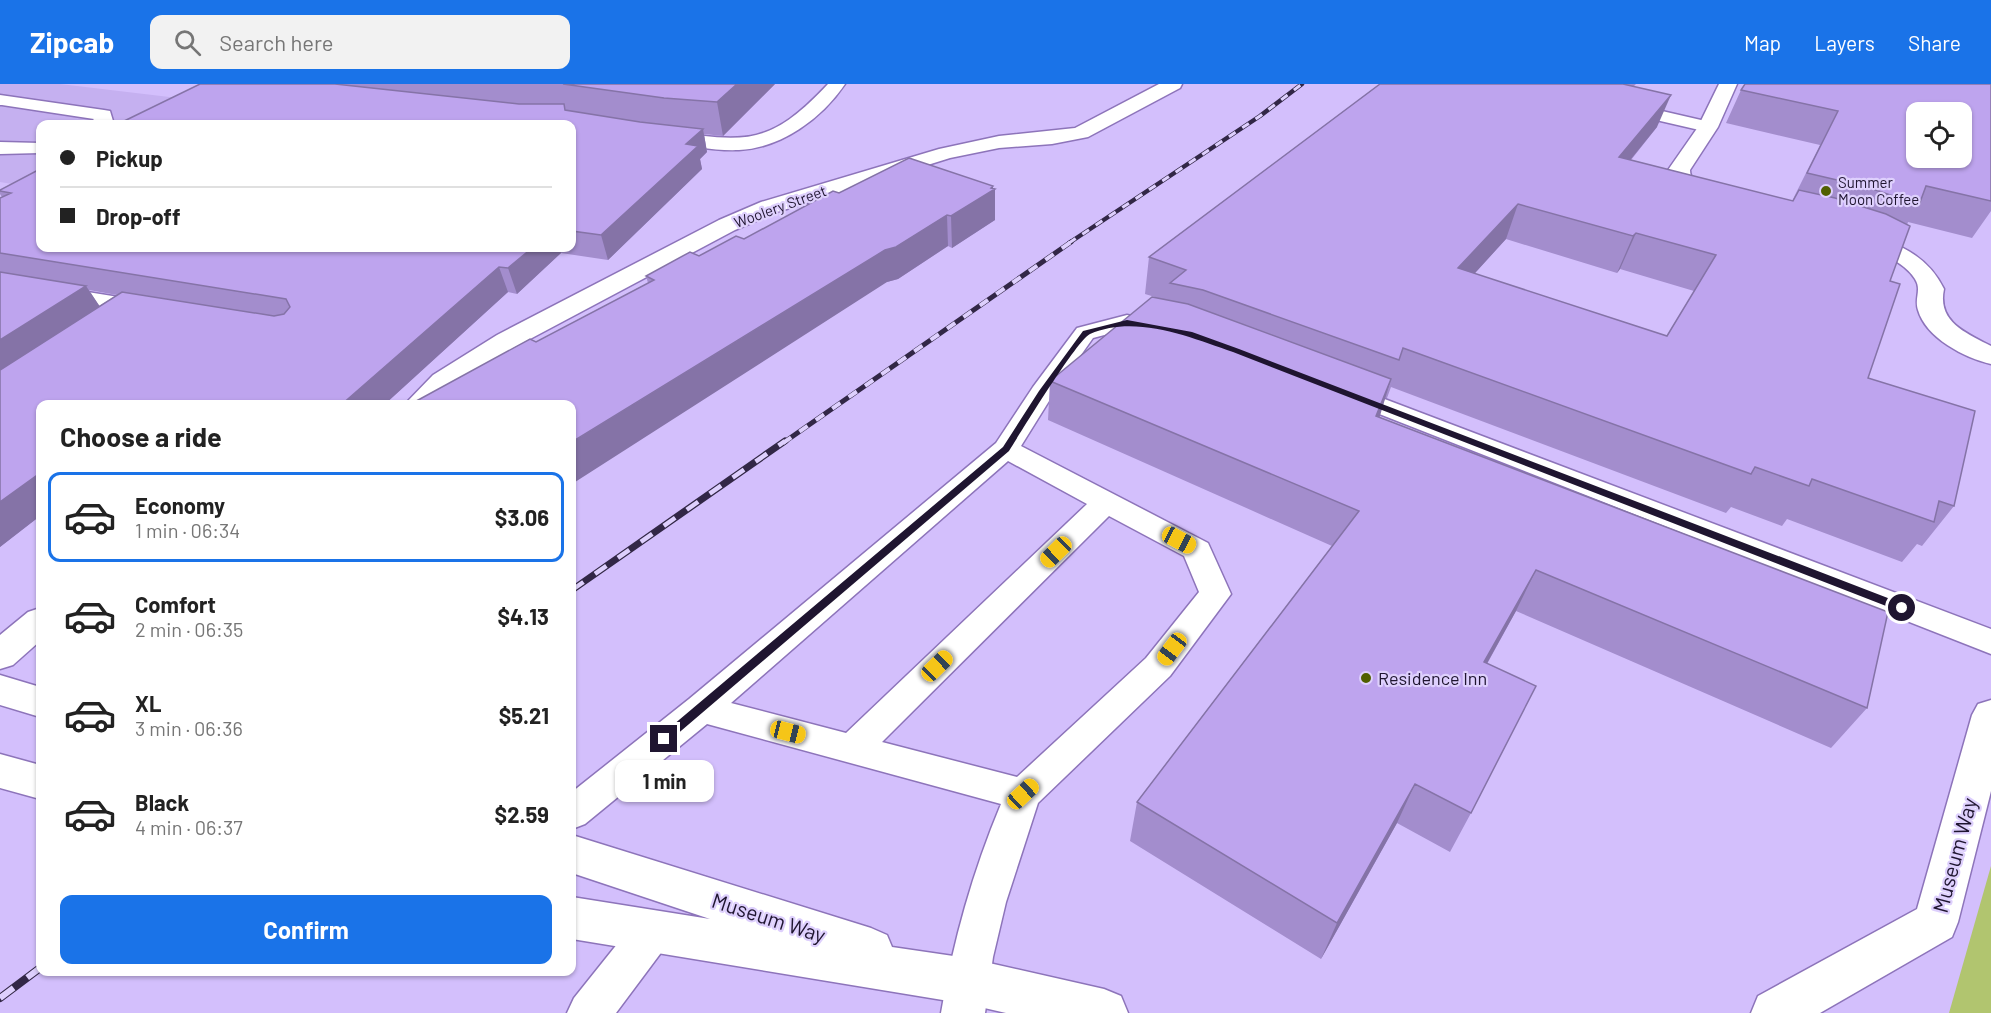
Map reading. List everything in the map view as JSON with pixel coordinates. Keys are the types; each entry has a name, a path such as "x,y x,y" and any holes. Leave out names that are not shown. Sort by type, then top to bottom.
{"street":[{"name":"Woolery Street","path":"423,400 443,381 506,341 727,225 769,207 946,153 999,142 1052,138 1081,133 1166,84"},
{"path":"1727,204 1699,194 1686,186 1679,177 1679,170 1708,127 1728,84"},
{"path":"1840,233 1876,244 1917,266 1929,277 1932,289 1928,299 1930,312 1964,343 1991,356"},
{"path":"0,285 177,314"},
{"path":"104,326 132,307"},
{"path":"0,655 36,624"},
{"path":"0,690 36,701"},
{"name":"Museum Way","path":"1776,1013 1936,922 1991,715"},
{"path":"0,771 36,781"},
{"name":"Museum Way","path":"576,855 965,997"},
{"name":"Museum Way","path":"576,919 652,932 965,997 1104,1013"}],"lane":[{"path":"650,135 717,143 762,141 809,113 837,84"},
{"path":"1,101 30,88"},
{"path":"1,101 104,115 104,120"},
{"path":"1604,102 1708,127"},
{"path":"0,148 36,148"},
{"path":"576,810 701,709 1006,449 1042,392 1086,333 1127,322 1189,334"},
{"path":"1325,385 1991,642"},
{"path":"965,997 1002,845 1023,794 1158,668 1215,594 1197,550 1006,449"},
{"path":"853,748 1106,502"},
{"path":"701,709 1023,794"},
{"path":"589,1013 652,932"}],"shaded area":[{"path":"0,84 60,84 203,101 167,120 36,120 36,188 0,182"}],"green space":[{"path":"1991,866 1991,1013 1949,1013"}],"building":[{"path":"200,84 335,84 519,104 564,104 565,110 703,129 686,144 698,146 601,235 576,232 576,120 126,120"},
{"path":"563,84 737,84 717,102 664,98"},
{"path":"1380,84 1623,84 1671,95 1619,157 1793,201 1799,190 1835,198 1886,214 1910,226 1890,281 1900,284 1868,378 1975,411 1954,506 1939,501 1934,522 1812,479 1809,486 1755,467 1751,474 1403,348 1399,360 1203,290 1170,283 1186,270 1149,257","holes":["1518,204 1633,236 1636,233 1716,255 1667,336 1458,268"]},
{"path":"1745,84 1991,84 1991,201 1926,186 1919,205 1867,187 1807,173 1838,111 1741,90"},
{"path":"909,158 993,186 991,188 995,189 951,216 947,215 896,247 885,250 576,440 576,400 418,400 530,339 536,342 654,280 646,276 690,252 699,256 736,236 744,239 833,191 839,193"},
{"path":"36,171 36,252 527,252 508,268 499,267 347,400 36,400 36,476 0,502 0,370 122,292 274,316 284,314 290,307 286,299 0,253 0,198 11,193 0,190"},
{"path":"0,272 86,286 0,340"},
{"name":"Residence Inn","path":"1152,297 1188,304 1391,379 1376,416 1888,612 1867,708 1536,570 1484,662 1536,686 1471,813 1415,784 1337,923 1137,802 1359,511 1050,381"}],"railway":[{"path":"1069,243 1260,116 1302,84"},
{"path":"783,443 1071,242"},
{"path":"576,587 785,441"},
{"path":"0,998 36,971"}],"place":[{"name":"Summer Moon Coffee","path":"1826,191"},
{"name":"Residence Inn","path":"1366,678"}],"route":[{"path":"664,739 1006,449 1042,392 1086,333 1127,322 1189,334 1236,350 1902,608"}]}
